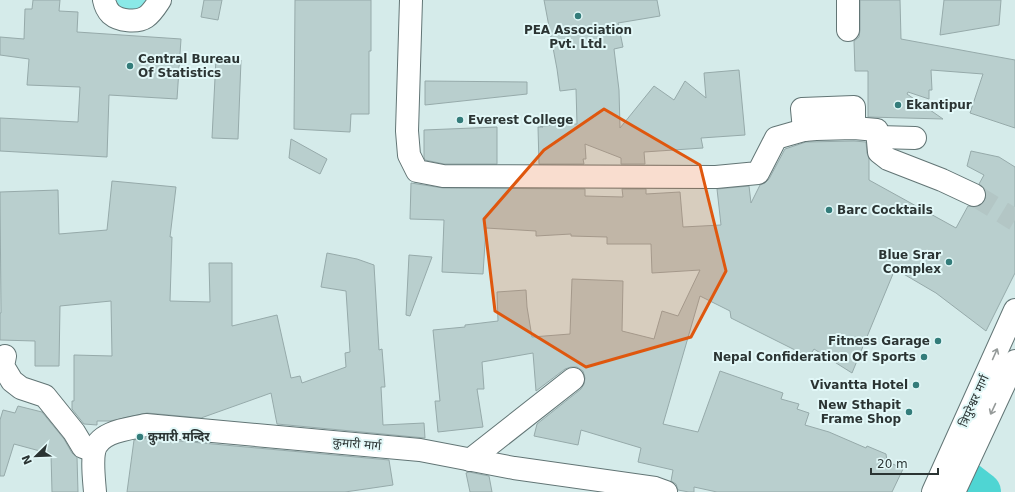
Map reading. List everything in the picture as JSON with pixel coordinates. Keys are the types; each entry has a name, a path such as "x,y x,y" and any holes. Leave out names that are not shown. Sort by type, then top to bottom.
{"main road":[{"path":"104,0 105,6 111,14 117,18 133,20 146,17 160,0"},
{"path":"411,0 407,131 409,155 418,171 443,176 716,177 758,173 776,138 804,130 854,128 878,130 879,152 888,159 942,180 974,195"},
{"path":"848,0 848,30"},
{"path":"878,137 915,138"},
{"name":"त्रिपुरेश्वर मार्ग","path":"933,492 1015,310"},
{"path":"4,356 3,366 12,381 20,388 44,396 74,432 83,447 94,451 95,492"},
{"name":"त्रिपुरेश्वर मार्ग","path":"958,491 1015,361"},
{"path":"470,460 573,379"},
{"name":"कुमारी मार्ग","path":"94,451 100,440 113,433 146,425 420,450 514,468 655,488 666,492"}],"highlighted area":[{"path":"604,109 700,165 726,271 691,337 586,367 495,311 484,219 544,150"}],"shaded area":[{"path":"112,0 152,0 139,12 118,8"}],"building":[{"path":"33,0 60,0 59,11 78,12 77,32 181,39 177,99 109,95 107,157 0,151 0,118 78,122 80,87 27,85 29,59 0,55 0,37 24,39 25,9 32,9"},
{"path":"204,0 222,0 218,20 201,17"},
{"path":"295,0 371,0 369,114 351,114 350,132 294,129"},
{"path":"544,0 657,0 660,16 618,23 623,47 614,49 619,90 620,128 654,86 674,100 685,81 706,98 704,73 739,70 745,135 701,138 703,148 644,152 645,164 621,164 621,158 585,144 586,159 583,159 584,164 539,164 538,127 577,124 576,89 560,91"},
{"path":"860,0 900,0 901,39 1015,60 1015,128 970,113 983,74 931,70 932,90 929,90 929,99 908,92 907,94 943,119 868,117 868,71 855,71 854,41 859,37"},
{"path":"944,0 1001,0 999,25 940,35"},
{"path":"216,58 241,60 238,139 212,138"},
{"path":"425,81 527,82 527,94 425,105"},
{"path":"497,127 497,164 444,164 425,160 424,130"},
{"path":"291,139 327,159 320,174 289,158"},
{"path":"806,142 866,142 869,159 869,180 956,228 968,206 975,207 981,205 985,200 986,194 984,188 979,184 984,175 967,166 971,151 999,157 1015,167 1015,273 986,331 936,293 895,269 852,373 814,349 809,357 731,318 730,311 700,296 663,424 698,432 720,371 783,393 781,399 799,404 797,409 809,413 805,425 829,432 866,448 867,446 886,454 887,461 903,469 892,492 717,492 694,487 694,492 689,492 678,490 676,484 671,481 673,470 638,462 641,448 581,430 578,445 534,436 537,424 581,389 585,378 583,371 577,367 571,367 565,369 536,391 533,353 482,362 484,389 477,389 483,427 438,432 435,401 440,401 433,330 465,327 465,325 498,321 497,292 526,290 532,337 570,334 572,279 623,281 622,331 654,339 662,311 678,316 700,270 652,273 651,244 607,244 607,237 571,236 571,234 536,236 536,231 486,228 483,274 442,272 444,220 410,219 411,183 443,188 585,189 585,196 623,197 622,189 646,189 646,194 680,192 683,227 721,225 717,189 749,186 751,203 760,185 769,179 785,149"},
{"path":"112,181 176,187 170,237 172,237 170,301 210,302 209,263 232,263 232,326 277,315 291,378 300,376 302,383 346,367 345,353 350,352 346,291 321,287 327,253 357,259 374,265 379,350 382,349 385,387 381,387 383,425 424,423 425,438 277,424 271,393 201,418 147,413 110,421 97,421 97,425 84,424 72,409 72,401 74,401 74,355 112,356 111,301 60,306 59,366 35,366 35,341 0,340 0,192 58,190 59,234 107,230"},
{"path":"409,255 432,257 410,316 406,315"},
{"path":"18,406 42,412 64,439 72,453 77,457 78,492 52,492 51,454 14,444 4,476 0,476 0,420 3,410 15,413"},
{"path":"147,438 389,460 393,485 345,492 127,492 134,440"},
{"path":"469,472 489,476 492,492 470,492 466,473"}],"waterway":[{"path":"968,482 981,492"}],"tunnel":[{"path":"974,195 1015,220"}],"place":[{"name":"PEA Association Pvt. Ltd.","path":"578,16"},
{"name":"Central Bureau Of Statistics","path":"130,66"},
{"name":"Ekantipur","path":"898,105"},
{"name":"Everest College","path":"460,120"},
{"name":"Barc Cocktails","path":"829,210"},
{"name":"Blue Srar Complex","path":"949,262"},
{"name":"Fitness Garage","path":"938,341"},
{"name":"Nepal Confideration Of Sports","path":"924,357"},
{"name":"Vivantta Hotel","path":"916,385"},
{"name":"New Sthapit Frame Shop","path":"909,412"},
{"name":"कुमारी मन्दिर","path":"140,437"}]}
